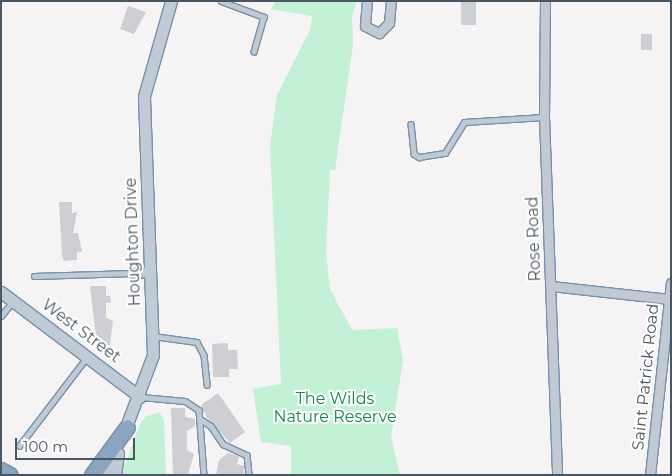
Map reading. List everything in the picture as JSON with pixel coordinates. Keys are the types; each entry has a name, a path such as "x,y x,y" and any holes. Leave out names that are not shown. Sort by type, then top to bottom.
{"highway":[{"path":"92,475 127,427"},
{"path":"1,470 10,475"}],"street":[{"name":"Houghton Drive","path":"104,475 140,397 152,360 154,336 150,272 145,90 171,1"},
{"path":"367,1 365,26 379,33 389,23 391,1"},
{"name":"Rose Road","path":"545,1 544,118 556,475"},
{"path":"133,273 150,272"},
{"name":"Saint Patrick Road","path":"650,475 671,283"},
{"path":"551,286 669,299"},
{"name":"West Street","path":"1,292 140,397"},
{"path":"116,475 119,444"}],"lane":[{"path":"221,1 264,17 254,52"},
{"path":"411,124 414,154 419,157 445,153 464,122 544,118"},
{"path":"34,276 133,273"},
{"path":"1,316 13,301"},
{"path":"154,336 197,342 204,356 207,385"},
{"path":"19,446 88,356"},
{"path":"140,397 188,402 199,410 202,420 204,475"},
{"path":"202,420 211,426 223,444 247,455 249,475"}],"green space":[{"name":"The Wilds Nature Reserve","path":"276,1 357,1 352,16 353,45 335,170 330,170 326,252 330,289 352,330 397,328 403,360 391,437 400,475 291,475 291,446 261,442 253,389 281,384 270,146 277,95 310,30 312,16 271,9"},
{"path":"160,412 164,421 166,475 121,475 140,424 146,416"}],"building":[{"path":"461,1 476,1 476,25 461,25"},
{"path":"128,6 146,12 134,34 120,29"},
{"path":"641,34 652,34 652,50 641,50"},
{"path":"59,202 72,202 72,213 77,212 73,233 78,233 82,252 77,252 77,260 64,261 62,255"},
{"path":"90,286 106,286 106,296 110,296 111,303 106,303 106,318 113,321 110,345 97,345"},
{"path":"228,343 228,350 237,350 238,369 229,369 229,377 213,377 212,344"},
{"path":"218,393 245,432 230,443 207,418 201,405"},
{"path":"171,408 185,408 185,417 195,419 195,426 187,431 187,450 194,454 188,475 173,475"},
{"path":"228,453 239,456 237,464 244,466 244,475 216,475 219,460"}]}
